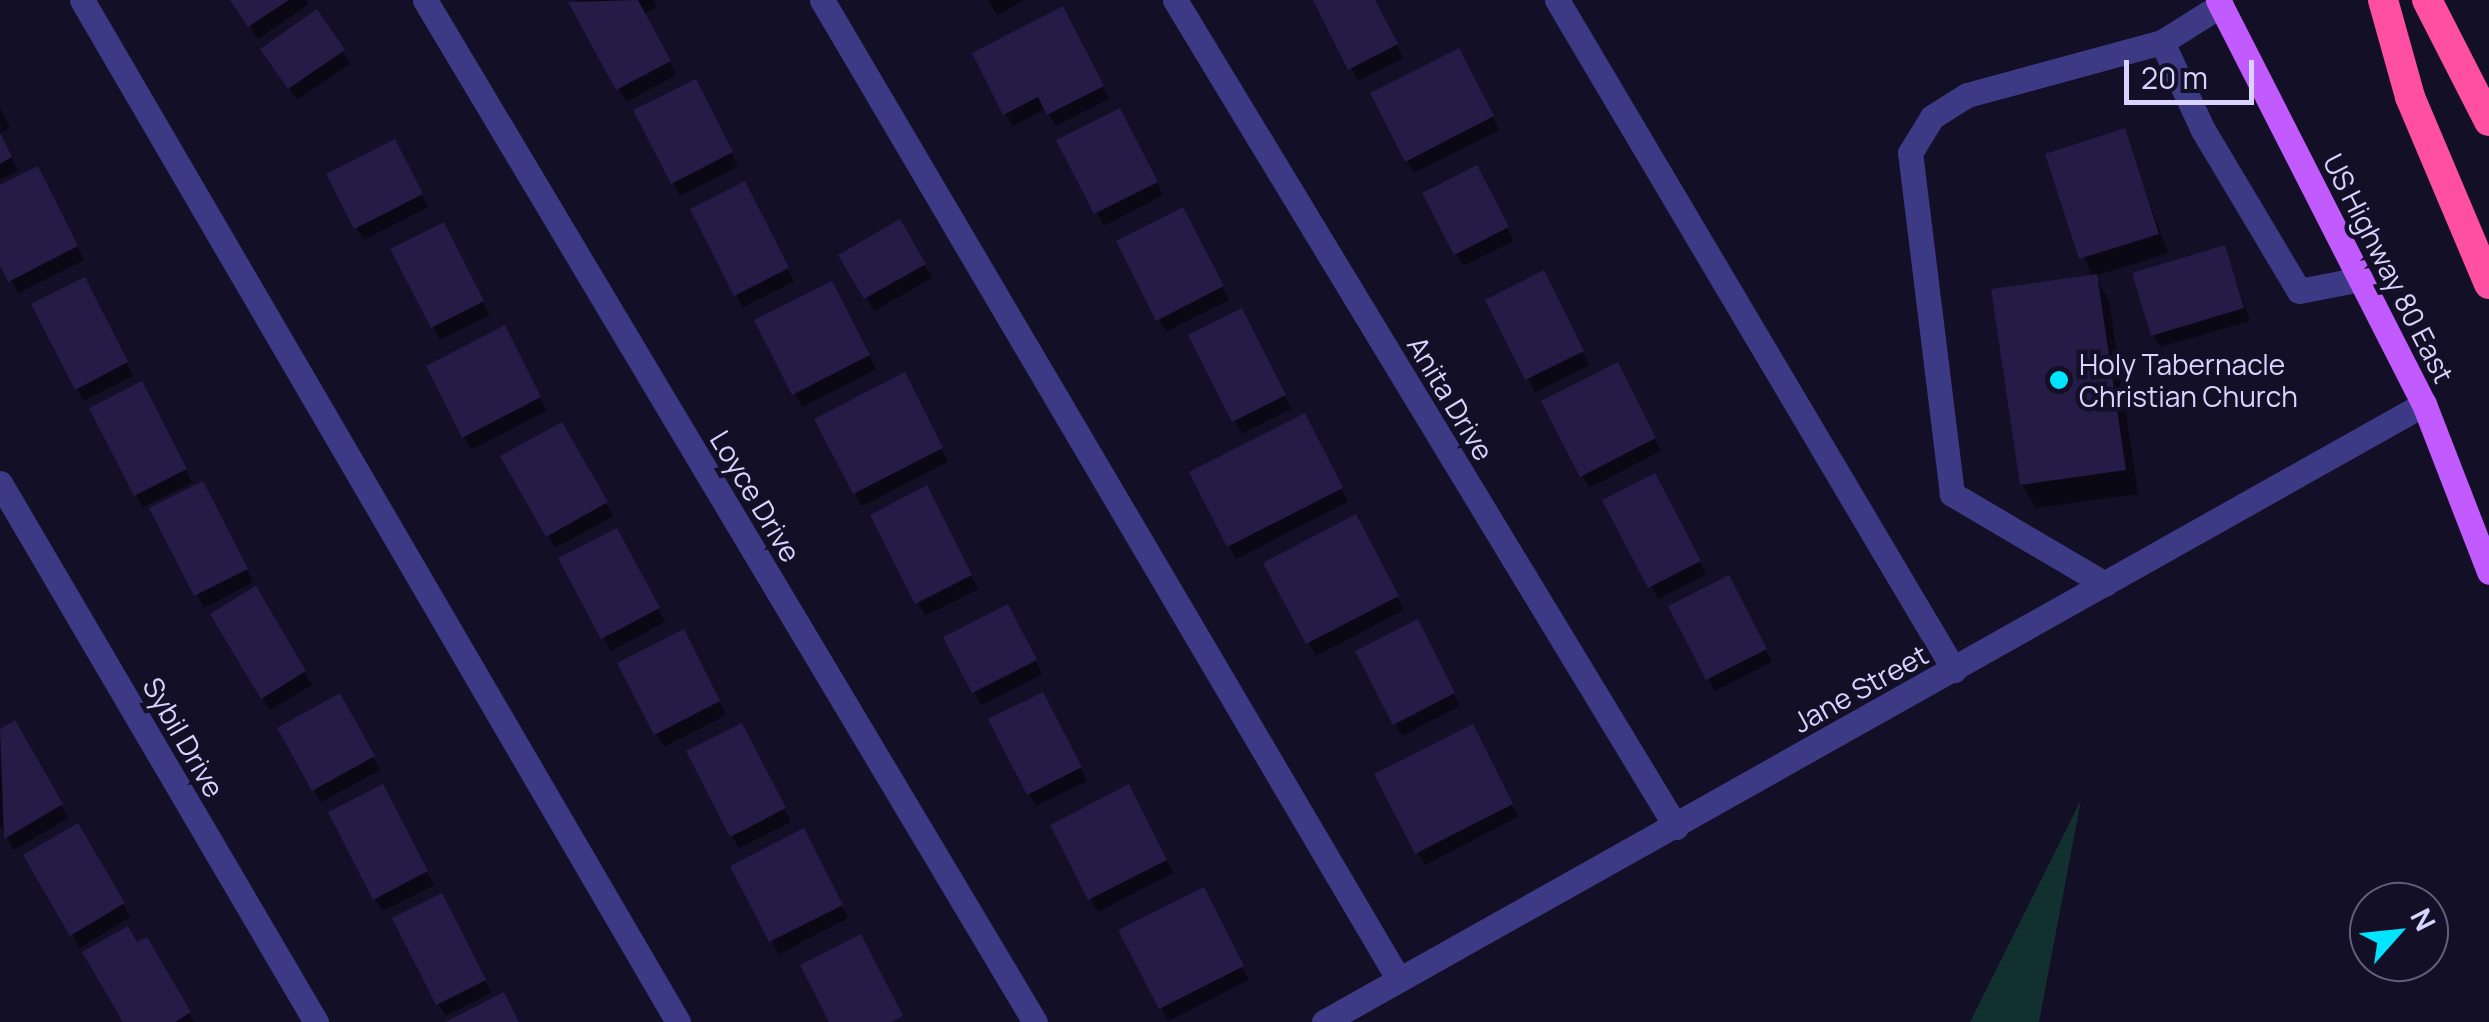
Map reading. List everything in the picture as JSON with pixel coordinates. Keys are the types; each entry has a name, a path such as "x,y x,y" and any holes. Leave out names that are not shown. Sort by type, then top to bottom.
{"highway":[{"path":"2382,0 2410,98 2489,284"},
{"path":"2427,0 2489,121"}],"main road":[{"name":"US Highway 80 East","path":"2220,2 2424,404 2489,572"}],"street":[{"path":"82,0 678,1022"},
{"name":"Loyce Drive","path":"425,0 1035,1022"},
{"path":"822,0 1399,980"},
{"name":"Anita Drive","path":"1175,0 1676,827"},
{"path":"1557,0 1954,670"},
{"path":"2105,584 1952,494 1910,154 1932,117 1967,95 2162,42 2220,2"},
{"path":"2162,42 2203,130 2298,292 2361,280"},
{"name":"Jane Street","path":"1324,1022 2424,404"},
{"name":"Sybil Drive","path":"0,483 316,1022"}],"green space":[{"path":"2081,800 2039,1022 1970,1022"}],"building":[{"path":"230,0 289,0 248,27"},
{"path":"638,0 671,61 616,90 568,2"},
{"path":"1313,0 1375,0 1398,44 1348,70"},
{"path":"1063,6 1104,86 1047,115 1038,97 1003,115 972,53"},
{"path":"317,9 345,50 288,89 260,49"},
{"path":"1459,48 1494,116 1405,162 1370,93"},
{"path":"696,79 733,152 671,184 633,110"},
{"path":"1120,108 1158,182 1094,214 1056,140"},
{"path":"2125,128 2159,234 2079,259 2045,154"},
{"path":"0,133 12,157 0,164"},
{"path":"395,139 423,194 354,229 326,174"},
{"path":"1477,165 1509,227 1454,255 1422,193"},
{"path":"38,166 78,246 8,282 0,265 0,185"},
{"path":"745,181 789,268 734,296 690,209"},
{"path":"1183,207 1224,286 1156,321 1116,241"},
{"path":"900,219 926,264 864,299 838,255"},
{"path":"444,222 484,301 431,328 390,249"},
{"path":"2225,245 2244,308 2151,336 2132,273"},
{"path":"1544,270 1584,351 1525,380 1485,300"},
{"name":"Holy Tabernacle Christian Church","path":"2097,274 2126,470 2020,485 1991,289"},
{"path":"85,277 128,362 75,390 31,304"},
{"path":"832,281 870,355 792,395 754,320"},
{"path":"1242,308 1286,395 1232,422 1188,335"},
{"path":"505,325 541,397 462,438 426,366"},
{"path":"1618,362 1656,438 1580,477 1541,401"},
{"path":"905,372 943,448 853,494 814,419"},
{"path":"142,381 187,469 134,496 89,408"},
{"path":"1305,413 1343,488 1227,547 1189,472"},
{"path":"562,422 608,502 546,537 500,456"},
{"path":"1655,473 1701,561 1648,588 1602,500"},
{"path":"203,481 248,569 194,596 149,508"},
{"path":"927,485 972,575 915,604 870,515"},
{"path":"1356,514 1399,596 1306,644 1263,563"},
{"path":"617,528 660,608 601,639 558,558"},
{"path":"1729,575 1767,649 1706,680 1668,606"},
{"path":"256,586 306,671 261,699 210,614"},
{"path":"1008,604 1037,660 972,693 943,637"},
{"path":"1418,619 1455,693 1393,725 1355,651"},
{"path":"684,629 720,701 654,735 617,663"},
{"path":"1043,692 1082,767 1027,795 988,719"},
{"path":"340,693 375,756 312,791 277,728"},
{"path":"15,720 63,804 4,839 0,729"},
{"path":"742,723 786,808 730,837 686,751"},
{"path":"1473,724 1513,804 1415,854 1374,774"},
{"path":"383,784 428,871 373,900 328,812"},
{"path":"1129,784 1167,860 1088,900 1050,825"},
{"path":"78,823 125,903 70,936 23,855"},
{"path":"804,828 843,905 769,942 730,866"},
{"path":"1204,887 1244,966 1159,1009 1118,930"},
{"path":"442,893 486,980 436,1005 392,918"},
{"path":"128,926 137,942 147,937 191,1012 175,1022 123,1022 82,952"},
{"path":"861,934 903,1016 891,1022 829,1022 800,965"},
{"path":"504,992 519,1022 445,1022"}],"place":[{"name":"Holy Tabernacle Christian Church","path":"2059,380"}]}
